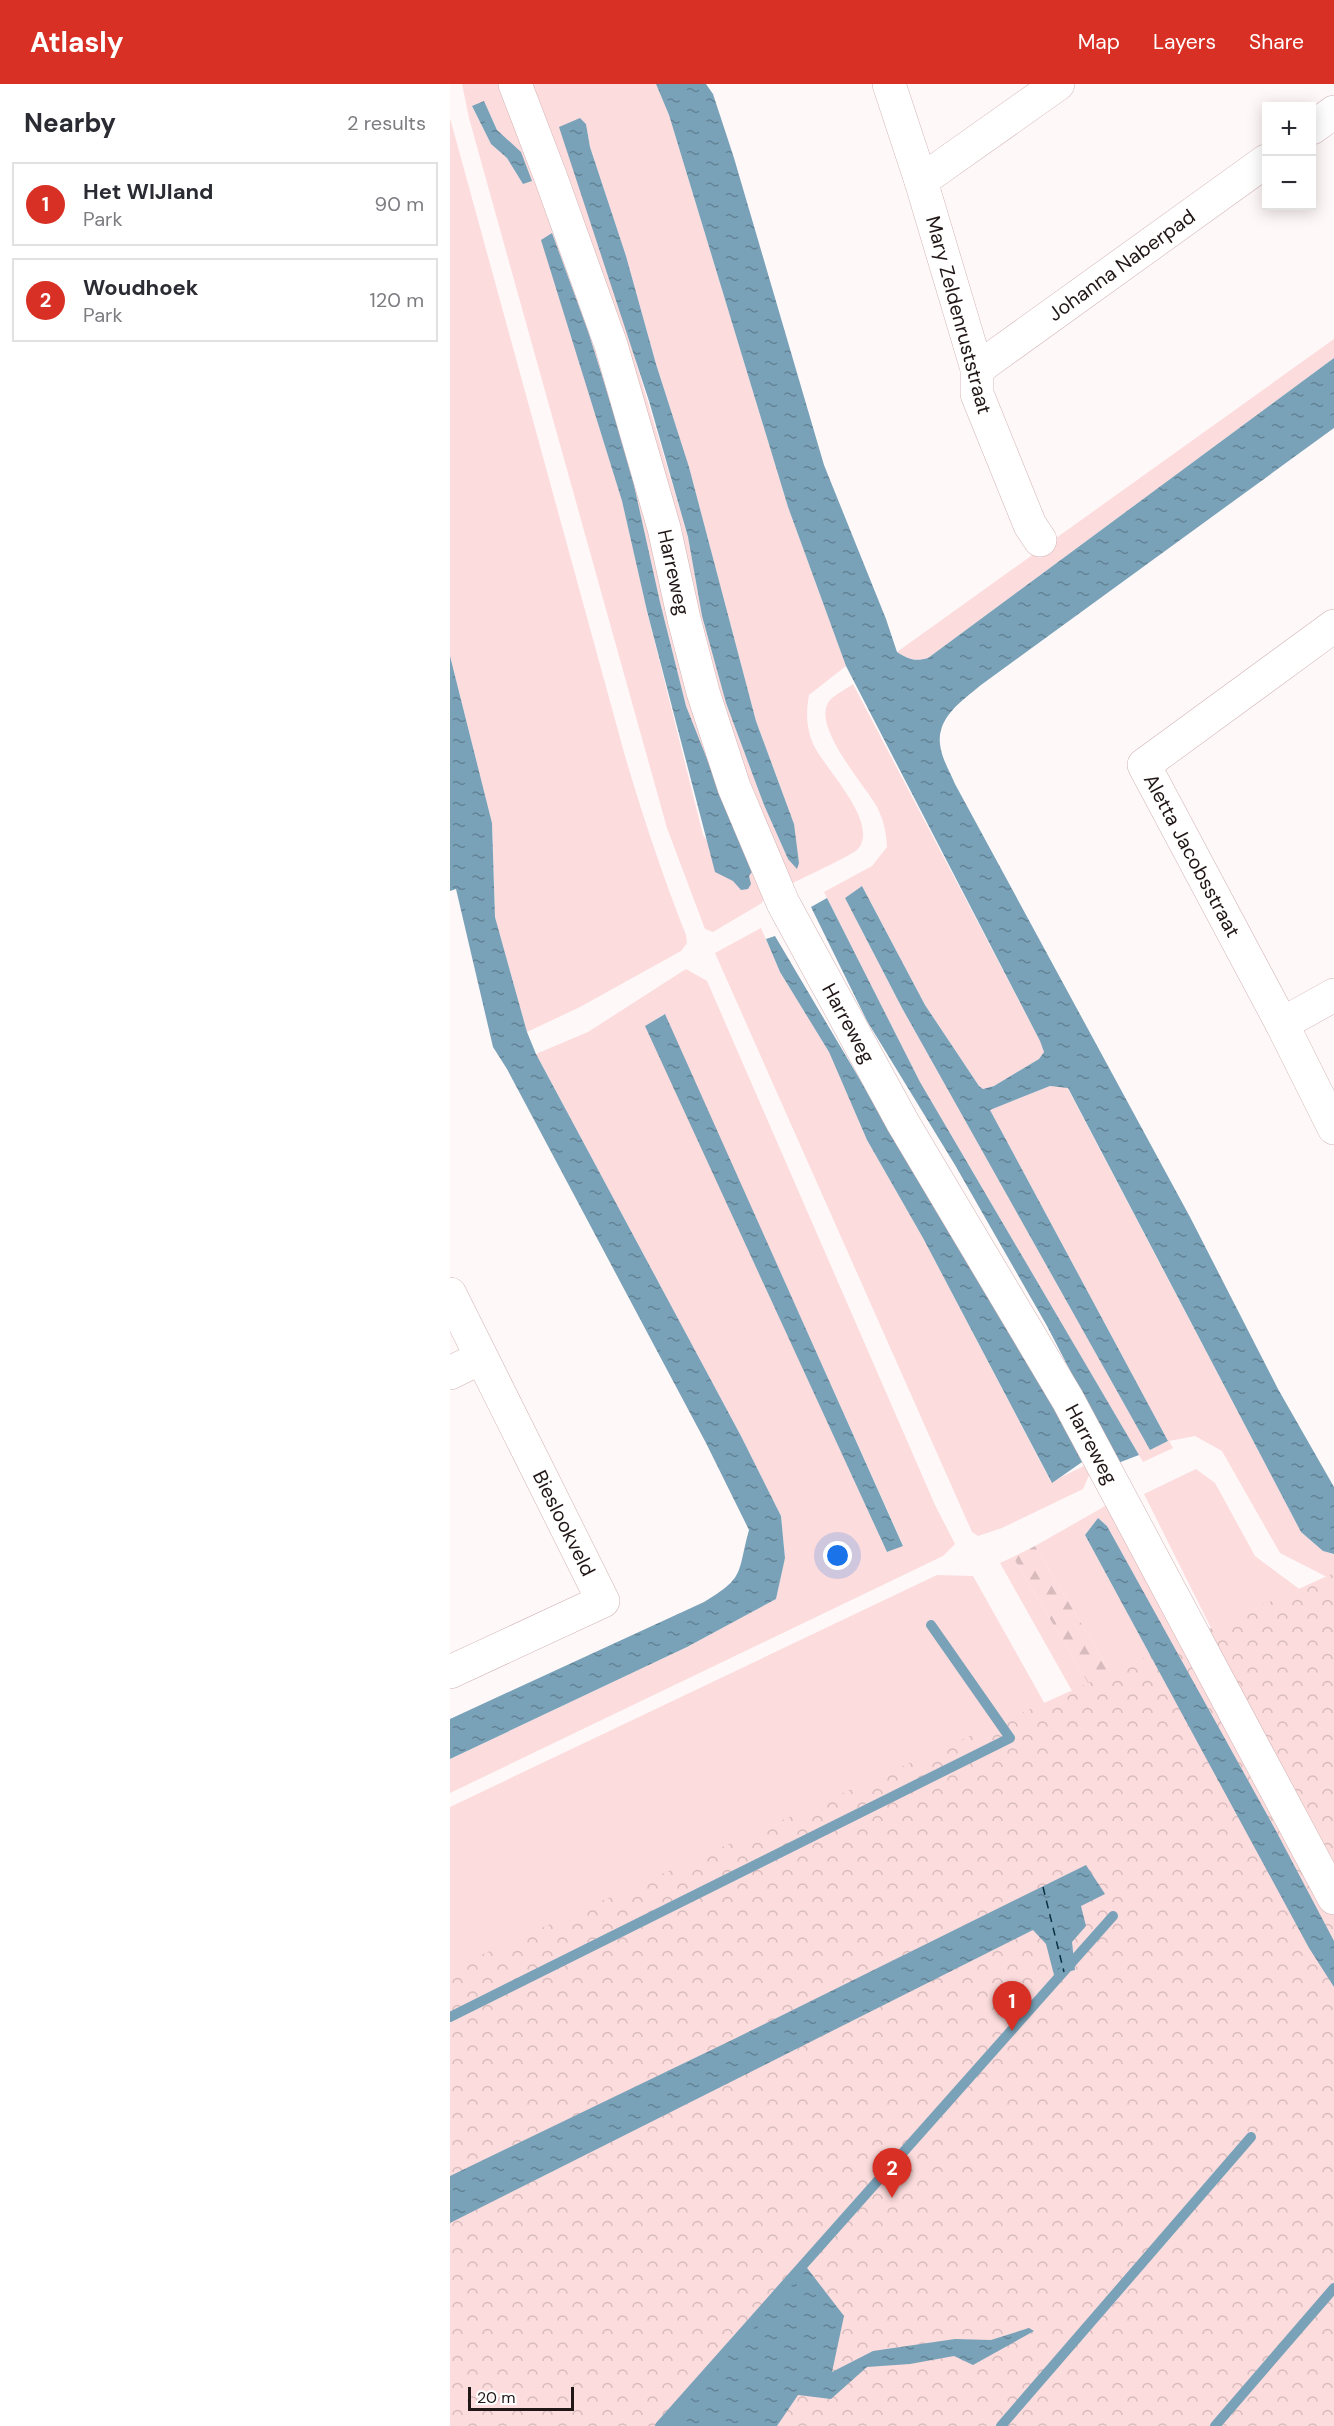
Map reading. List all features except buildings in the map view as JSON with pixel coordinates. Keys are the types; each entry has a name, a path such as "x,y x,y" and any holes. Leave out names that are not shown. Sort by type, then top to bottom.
{"street":[{"name":"Harreweg","path":"515,84 552,178 611,345 664,528 703,692 734,787 783,903 903,1123 1068,1400 1334,1898"},
{"name":"Mary Zeldenruststraat","path":"889,84 921,181 977,369 977,394 1030,525 1040,540"},
{"path":"921,181 1058,84"},
{"path":"1316,125 1334,112"},
{"name":"Johanna Naberpad","path":"977,369 1262,163"},
{"name":"Aletta Jacobsstraat","path":"1282,1024 1144,765 1334,627"},
{"path":"1334,995 1282,1024 1334,1128"},
{"name":"Bieslookveld","path":"450,1294 603,1601 450,1671"},
{"path":"450,1373 480,1358"}],"green space":[{"path":"462,84 501,84 584,297 765,894 762,903 713,932 705,929 667,828 469,118","holes":["484,102 523,184 507,158 491,144 472,107","552,233 588,331 615,417 634,485 686,706 708,766 741,890 703,835 622,501 550,268"]},
{"path":"530,84 656,84 669,115 788,507 846,666 809,695 807,720 813,744 819,755 857,811 862,825 863,838 858,849 793,883 777,863 734,756","holes":["580,119 586,124 590,147 626,256 656,364 689,467 756,721 794,824 788,859 764,805 726,703 702,616 688,537 614,288"]},
{"path":"450,118 625,756 687,943 681,951 580,1007 527,1032 495,917 492,823 450,656"},
{"path":"1334,339 1334,358 928,658 912,659 897,652"},
{"path":"853,684 1044,1052 1039,1059 994,1086 983,1089 979,1086 925,1005 862,886 845,898 902,1008 1150,1450 1168,1441 990,1110 1050,1086 1067,1087 1301,1532 1323,1551 1334,1554 1334,1576 1327,1577 1280,1553 1222,1451 1195,1436 1169,1441 1173,1448 1143,1462 920,1082 824,892 872,866 887,847 884,827 877,807 841,754 832,739 827,724 825,711 830,700"},
{"path":"761,928 780,972 829,1052 867,1140 923,1238 1051,1482 1088,1464 1090,1473 1083,1489 1002,1528 978,1536 972,1532 715,953"},
{"path":"686,969 707,981 935,1505 955,1544 943,1556 450,1793 450,1759 687,1647 776,1599 785,1557 781,1516 741,1436 536,1054 588,1032","holes":["664,1014 903,1545 887,1552 646,1026"]},
{"path":"1196,1469 1215,1483 1255,1556 1306,1594 1279,1764 1144,1494"},
{"path":"1107,1505 1194,1660 1334,1941 1107,1526 1098,1518 1085,1535 1309,1948 1229,1871 1035,1546"},
{"path":"1035,1546 1229,1871 1208,1884 1013,1557"},
{"path":"1013,1557 1208,1884 1181,1884 1000,1563"},
{"path":"1334,1573 1334,2426 450,2426 450,1969"},
{"path":"937,1575 973,1576 1155,1900 1334,2426 450,2426 450,1807"}],"water":[{"path":"656,84 706,84 713,94 824,465 897,652 908,658 919,660 928,658 1334,358 1334,428 981,685 952,710 942,726 940,744 955,784 1190,1217 1278,1389 1334,1487 1334,1554 1323,1551 1301,1532 1068,1088 1050,1086 990,1110 1168,1441 1150,1450 902,1008 845,898 862,886 925,1005 979,1086 983,1089 994,1086 1039,1059 1044,1052 1040,1041 846,666 788,507 669,115"},
{"path":"484,101 497,130 521,152 532,181 523,184 507,158 491,144 472,106"},
{"path":"580,118 586,124 590,147 626,256 656,364 689,467 756,721 794,824 799,863 797,869 788,859 764,805 726,703 702,616 688,537 649,401 559,127"},
{"path":"552,233 588,331 615,417 634,485 686,706 752,872 749,876 751,884 748,889 741,890 733,881 715,872 647,611 622,501 541,240"},
{"path":"450,656 492,823 495,917 527,1032 536,1054 741,1436 781,1516 785,1558 776,1599 687,1647 450,1759 450,1719 704,1602 734,1580 741,1565 749,1530 706,1443 507,1069 493,1047 456,889 450,891"},
{"path":"827,898 920,1082 1139,1455 1118,1463 1047,1326 955,1165 867,1021 811,907"},
{"path":"775,936 1085,1460 1052,1483 923,1238 867,1140 829,1052 780,972 766,939"},
{"path":"665,1014 903,1546 887,1552 645,1026"},
{"path":"1098,1518 1107,1526 1275,1829 1334,1941 1334,1987 1309,1948 1085,1535"},
{"path":"1086,1865 1105,1894 1081,1906 1086,1926 1072,1942 1075,1970 1054,1975 1046,1944 1033,1930 450,2223 450,2176"},
{"path":"804,2264 844,2316 832,2372 873,2351 955,2339 991,2340 1029,2328 1034,2331 973,2365 954,2356 910,2364 867,2367 831,2399 798,2395 777,2426 660,2426"}],"waterway":[{"path":"450,2017 1010,1738 931,1625"},
{"path":"660,2426 1113,1916"},
{"path":"1001,2426 1251,2137"},
{"path":"1215,2426 1334,2288"}],"ferry route":[{"path":"1043,1887 1064,1972"}],"place":[{"name":"Het WIJland","path":"1012,2031"},
{"name":"Woudhoek","path":"892,2198"}]}
